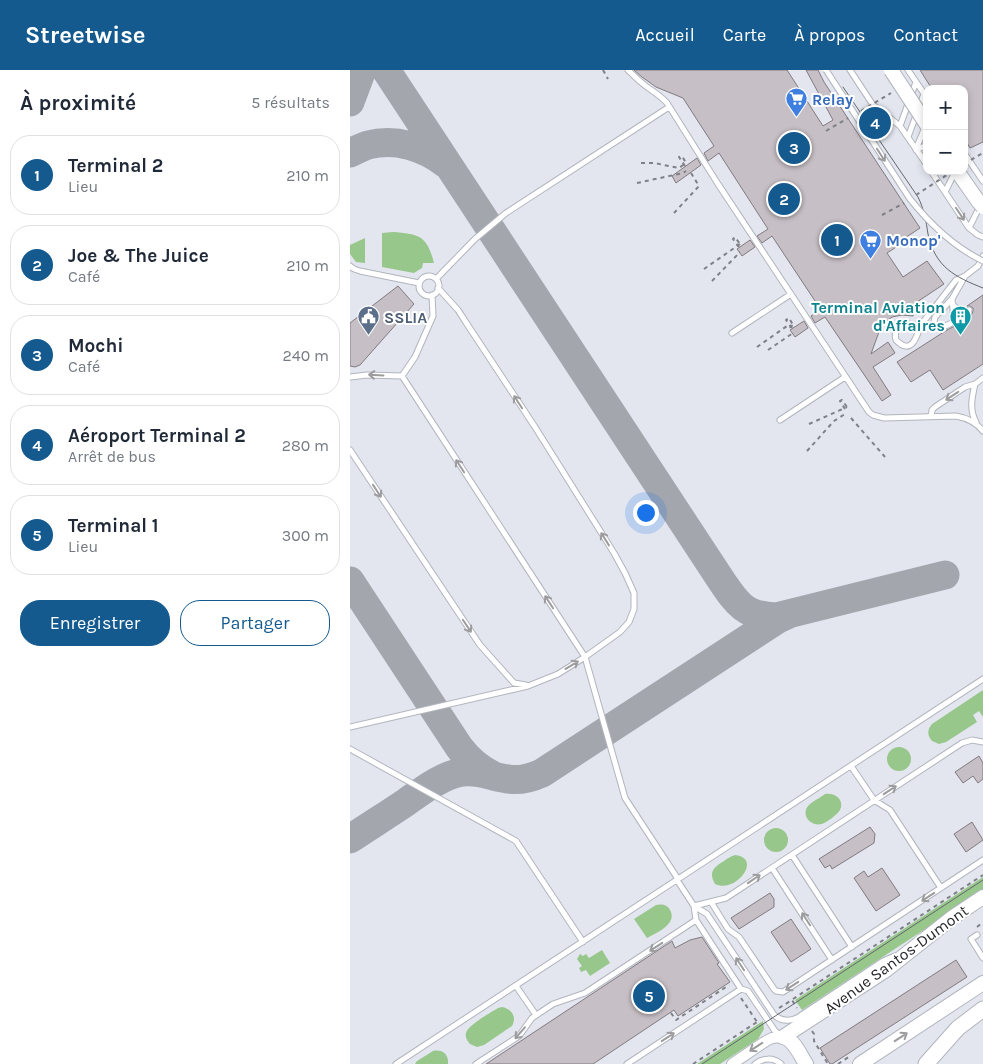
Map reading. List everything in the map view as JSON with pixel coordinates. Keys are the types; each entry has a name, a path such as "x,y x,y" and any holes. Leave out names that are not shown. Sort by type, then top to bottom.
{"main road":[{"path":"891,70 923,118"},
{"path":"958,175 983,206"},
{"name":"Avenue Santos-Dumont","path":"783,1038 886,970 953,917 983,897"},
{"path":"860,1064 983,983"},
{"path":"926,1064 958,1028 983,1009"},
{"path":"795,1064 782,1045 783,1038 786,1037 791,1040 806,1064"}],"street":[{"path":"732,1064 766,1041 783,1038"}],"lane":[{"path":"628,70 634,77 662,97 670,107 718,184 868,410 873,415 884,418 956,416 976,423"},
{"path":"826,70 910,199 926,218 950,240 982,264"},
{"path":"850,70 873,105 900,126 923,159"},
{"path":"908,70 923,93"},
{"path":"900,126 916,82"},
{"path":"908,137 923,101"},
{"path":"436,279 474,239 506,213 670,107"},
{"path":"916,149 924,130"},
{"path":"916,149 923,146"},
{"path":"968,159 983,181"},
{"path":"936,175 945,192 970,228 983,237"},
{"path":"945,192 953,175"},
{"path":"970,228 983,199"},
{"path":"920,326 902,324 896,329 896,340 899,344 906,346 913,344 917,338 920,326 956,280 982,264 983,256"},
{"path":"350,266 360,271 420,283"},
{"path":"350,727 528,686 558,674 586,657 620,632 629,622 634,609 634,593 626,573 535,427 458,310 438,288 436,279 426,276 421,280 419,289 423,294 432,295 438,288"},
{"path":"952,299 953,321 942,327 937,326 934,322 935,317 952,299 965,276"},
{"path":"732,333 791,294"},
{"path":"402,376 414,357 433,316 432,295"},
{"path":"953,305 961,311 969,310"},
{"path":"350,377 366,375 402,376"},
{"path":"402,376 586,657 625,798 694,906 696,920 740,989 748,991 775,1031 783,1038"},
{"path":"780,420 845,377"},
{"path":"931,416 932,410 935,407 983,378"},
{"path":"974,384 971,407 973,417 983,431"},
{"path":"350,450 480,645 514,683 528,686"},
{"path":"396,1064 983,679"},
{"path":"694,906 726,898 962,743 972,740 983,742"},
{"path":"350,749 516,840 583,942"},
{"path":"851,766 874,800 890,810 941,888"},
{"path":"792,855 852,947"},
{"path":"711,902 728,929 739,938 774,989 780,992 786,991 983,860"},
{"path":"772,868 832,960"},
{"path":"694,906 707,914 774,1015 784,1020 797,1018 883,961 914,948"},
{"path":"476,1064 520,1036 536,1015 553,1004 585,993 696,920"},
{"path":"977,934 970,939 983,958"},
{"path":"516,986 536,1015"},
{"path":"627,1064 740,989"},
{"path":"755,1064 768,1059 776,1060 781,1064"}],"path":[{"path":"603,70 608,79"},
{"path":"826,131 902,86"},
{"path":"968,162 983,153"},
{"path":"641,163 654,163 679,168 686,164"},
{"path":"637,183 686,171"},
{"path":"674,213 699,186 691,173"},
{"path":"882,215 949,175"},
{"path":"704,269 739,246"},
{"path":"712,281 740,252"},
{"path":"757,347 787,326 789,328 792,327"},
{"path":"768,350 793,333"},
{"path":"809,424 837,411 845,408 847,407 842,400 840,401 845,410"},
{"path":"807,451 834,421 845,414"},
{"path":"851,418 885,457"},
{"path":"792,1000 983,875"},
{"path":"693,1064 757,1022"}],"green space":[{"path":"382,233 410,234 421,238 428,247 434,263 423,263 422,268 414,273 382,267"},
{"path":"365,238 365,263 356,262 350,254 350,245"},
{"path":"983,690 983,717 979,711 973,715 977,722 946,742 939,744 932,741 928,732 932,724"},
{"path":"899,747 908,750 911,759 908,768 899,771 890,768 887,759 890,750"},
{"path":"825,794 832,794 838,797 841,803 840,810 824,823 814,824 806,816 806,809"},
{"path":"776,828 784,832 788,840 784,848 776,852 768,848 764,840 768,832"},
{"path":"735,855 747,862 747,868 743,874 731,884 723,886 715,884 712,876 713,870 720,863"},
{"path":"983,877 983,891 802,1010 795,1000"},
{"path":"656,905 666,906 670,910 671,920 660,931 647,938 634,919"},
{"path":"602,950 610,963 590,976 586,970 581,972 579,968 582,966 577,959 580,954 583,956 586,954 589,958"},
{"path":"502,1007 513,1014 512,1026 484,1045 477,1047 470,1044 466,1033 471,1026"},
{"path":"763,1021 764,1029 758,1039 720,1064 697,1064"},
{"path":"433,1051 444,1053 448,1064 415,1064 417,1061"}],"building":[{"path":"634,70 787,70 823,126 833,120 806,70 818,70 920,228 899,242 901,244 887,253 903,277 927,261 944,284 917,302 913,316 902,315 892,317 880,329 871,354 888,342 895,353 873,367 891,395 882,401 825,317 815,323 811,316 821,310 772,236 762,243 757,236 768,229 719,153 708,161 704,153 714,146 683,98 656,87"},
{"path":"920,70 983,70 983,142 970,148 968,145 968,85 929,85"},
{"path":"697,158 701,165 676,183 672,176"},
{"path":"750,240 755,247 742,256 737,249"},
{"name":"SSLIA","path":"398,286 414,304 360,365 350,366 350,323"},
{"name":"Terminal Aviation d'Affaires","path":"983,295 983,364 943,390 930,370 911,382 897,362 972,314 973,308 967,306"},
{"path":"804,321 808,328 795,337 790,330"},
{"path":"979,756 983,763 983,779 978,783 973,776 963,783 955,772"},
{"path":"972,822 983,840 966,852 954,834"},
{"path":"870,827 875,834 874,843 832,869 830,865 825,868 819,859"},
{"path":"882,868 900,895 876,911 854,878 864,871 868,877"},
{"path":"770,893 774,899 774,907 739,929 731,918"},
{"path":"791,919 811,949 791,962 771,932"},
{"path":"702,937 719,963 717,964 730,982 678,1016 674,1010 593,1064 486,1064 672,941 675,948 690,940"},
{"path":"956,960 967,977 830,1064 820,1048"}],"taxiway":[{"path":"350,102 362,70"},
{"path":"386,70 737,602 749,611 776,617 945,575"},
{"path":"350,153 368,145 399,143 428,153 446,164"},
{"path":"350,581 459,747 474,763 492,775"},
{"path":"350,839 447,776 463,772 475,772 517,780 530,778 542,773 778,619 789,614"}],"tram line":[{"path":"843,87 918,197 926,220 931,245 941,263 955,275 983,288"},
{"path":"702,1064 983,880"}],"place":[{"name":"Relay","path":"796,118"},
{"name":"Aéroport Terminal 2","path":"875,123"},
{"name":"Mochi","path":"794,148"},
{"name":"Joe & The Juice","path":"784,199"},
{"name":"Terminal 2","path":"837,240"},
{"name":"Monop'","path":"870,259"},
{"name":"Terminal Aviation d'Affaires","path":"961,335"},
{"name":"SSLIA","path":"368,336"},
{"name":"Terminal 1","path":"649,996"}]}
